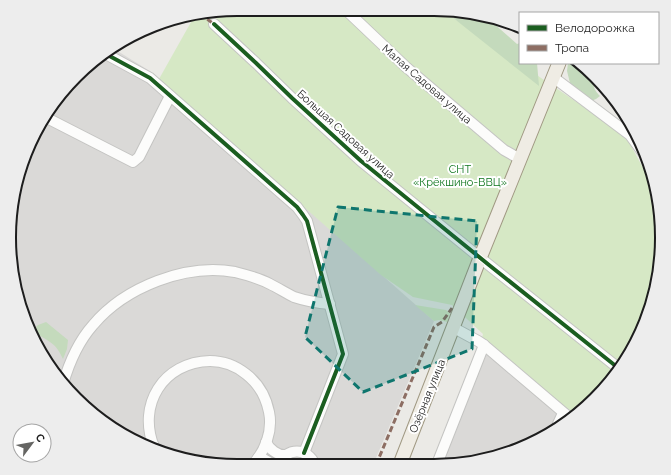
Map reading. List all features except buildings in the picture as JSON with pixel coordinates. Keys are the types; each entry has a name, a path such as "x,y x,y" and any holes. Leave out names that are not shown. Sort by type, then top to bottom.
{"main road":[{"name":"Озёрная улица","path":"402,459 454,328 515,156 559,64"}],"street":[{"name":"Малая Садовая улица","path":"352,16 406,67 515,156"},
{"name":"Большая Садовая улица","path":"214,24 361,161 615,365"},
{"path":"110,56 150,78 297,207 307,221 343,354 304,453"},
{"path":"553,78 629,134"},
{"path":"50,119 133,162 139,157 170,96"},
{"path":"65,376 74,355 93,325 118,302 148,284 168,277 202,271 219,270 235,272 251,276 268,283 292,296 304,300 330,304"},
{"path":"454,328 484,345 565,415"},
{"path":"439,459 484,345"},
{"path":"152,442 148,423 149,412 157,389 174,372 183,367 203,361 214,361 234,366 244,371 259,386 264,395 268,405 270,426 265,447 257,459"},
{"path":"266,442 269,448 281,455 286,455"},
{"path":"282,459 286,455 295,451 304,453 313,459"}],"highlighted area":[{"path":"338,207 477,221 472,349 363,392 305,337"}],"shaded area":[{"path":"118,51 153,73 434,321 376,459 223,459 194,455 153,442 114,422 91,404 71,384 53,361 33,322 20,281 16,252 16,223 20,194 33,153 53,114 71,91 91,71"},
{"path":"486,352 563,417 557,422 531,436 505,447 477,455 442,459"}],"green space":[{"name":"СНТ «Крёкшино-ВВЦ»","path":"223,16 452,16 625,135 644,170 651,194 655,223 655,252 651,281 643,309 632,335 618,361 600,384 580,404 570,411 518,370 482,338 483,334 452,305 413,297 381,275 159,79 192,21 194,20"},
{"path":"451,16 477,20 496,25 517,44 519,43 519,64 537,64 539,86"},
{"path":"568,64 571,64 594,85 600,96 591,101 570,83 567,71"},
{"path":"415,305 446,310 450,313 447,322 439,320 434,321"},
{"path":"46,322 68,340 67,349 63,359 55,346 39,335 36,327"}],"marked path":[{"path":"206,18 214,24"},
{"path":"379,459 434,327 442,322 452,308"}],"cycle path":[{"path":"214,24 361,161 615,365"},
{"path":"110,56 150,78 297,207 307,221 343,354 304,453"}]}
